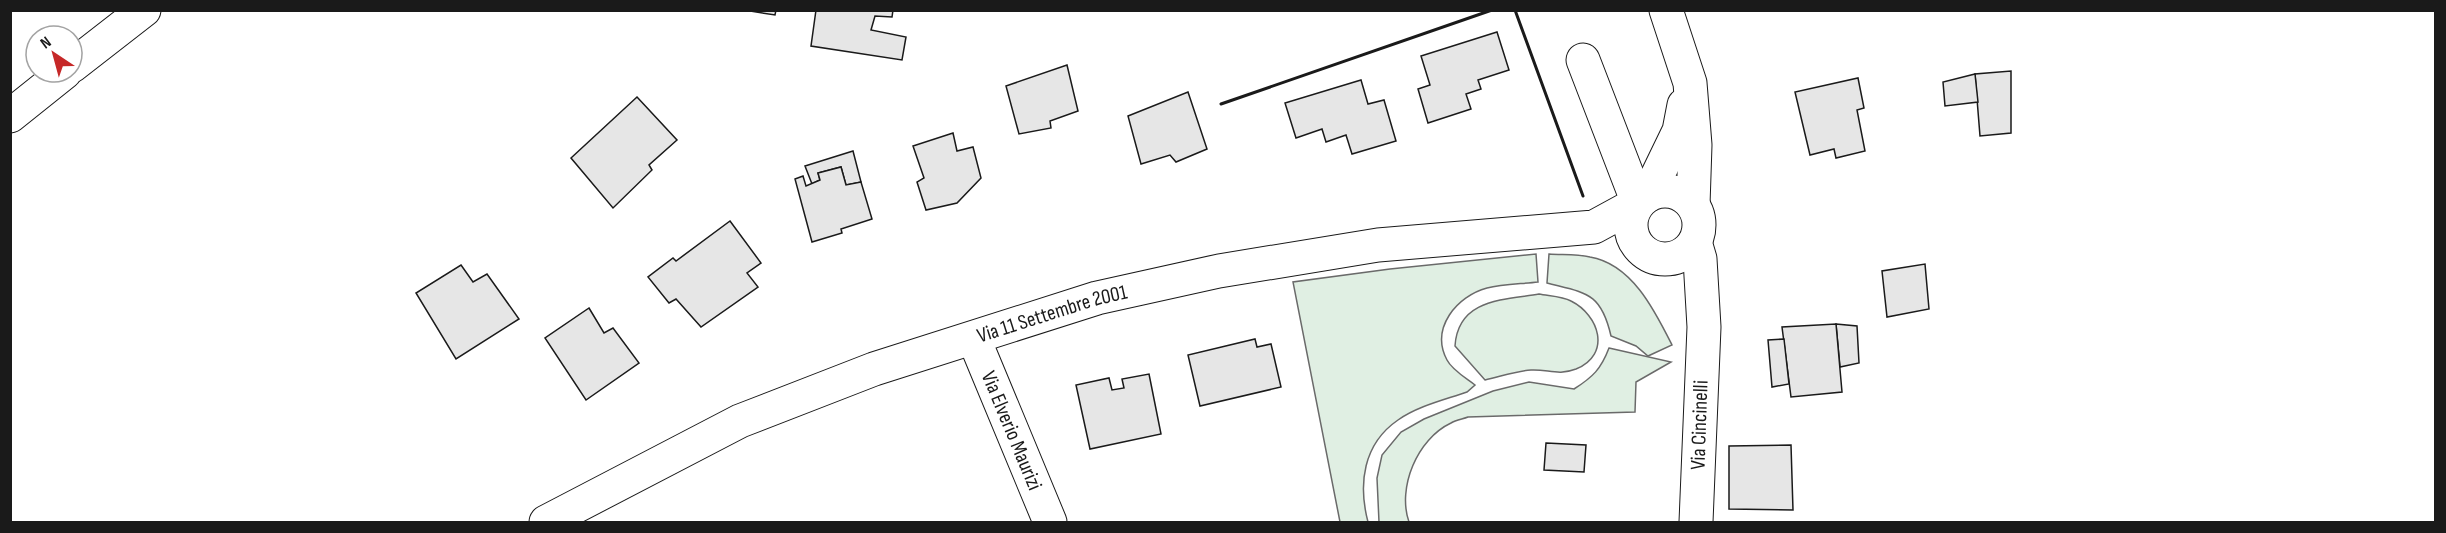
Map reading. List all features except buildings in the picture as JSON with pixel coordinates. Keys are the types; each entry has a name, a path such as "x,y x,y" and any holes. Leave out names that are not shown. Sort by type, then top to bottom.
{"street":[{"path":"84,57 144,10"},
{"path":"1666,10 1690,83 1695,146 1693,205"},
{"path":"1583,60 1643,199"},
{"path":"1690,83 1678,131 1643,199 1632,214 1630,226 1633,239 1681,291 1704,327"},
{"path":"10,116 50,84"},
{"path":"1643,199 1660,191 1672,191 1684,196 1693,205 1698,217 1699,230 1695,242 1676,258 1663,259 1645,253"},
{"name":"Via 11 Settembre 2001","path":"1594,227 1643,199"},
{"name":"Via 11 Settembre 2001","path":"546,522 740,421 874,369 1097,298 1219,271 1378,245 1594,227 1611,232 1645,253"},
{"name":"Via Cincinelli","path":"1695,242 1700,259 1704,327 1695,522"},
{"name":"Via Elverio Maurizi","path":"974,339 1050,522"}],"green space":[{"path":"1536,254 1538,282 1493,287 1476,292 1466,298 1449,315 1442,336 1447,360 1459,374 1475,385 1467,392 1414,411 1386,430 1370,453 1366,466 1364,493 1368,522 1340,522 1293,282 1390,269"},
{"path":"1549,254 1590,257 1605,261 1618,269 1630,279 1650,304 1672,345 1648,356 1636,346 1611,336 1602,311 1590,297 1572,289 1547,283"},
{"path":"1539,294 1567,299 1589,315 1598,335 1598,345 1594,354 1587,362 1570,371 1525,371 1485,380 1455,346 1458,331 1464,319 1473,310 1497,301"},
{"path":"1609,348 1671,362 1636,382 1635,412 1468,417 1453,422 1428,440 1413,466 1406,494 1409,522 1379,522 1377,478 1382,455 1401,432 1424,419 1493,391 1529,382 1574,389 1596,372"}],"wall":[{"path":"1221,104 1492,10"},
{"path":"1515,10 1583,196"}]}
